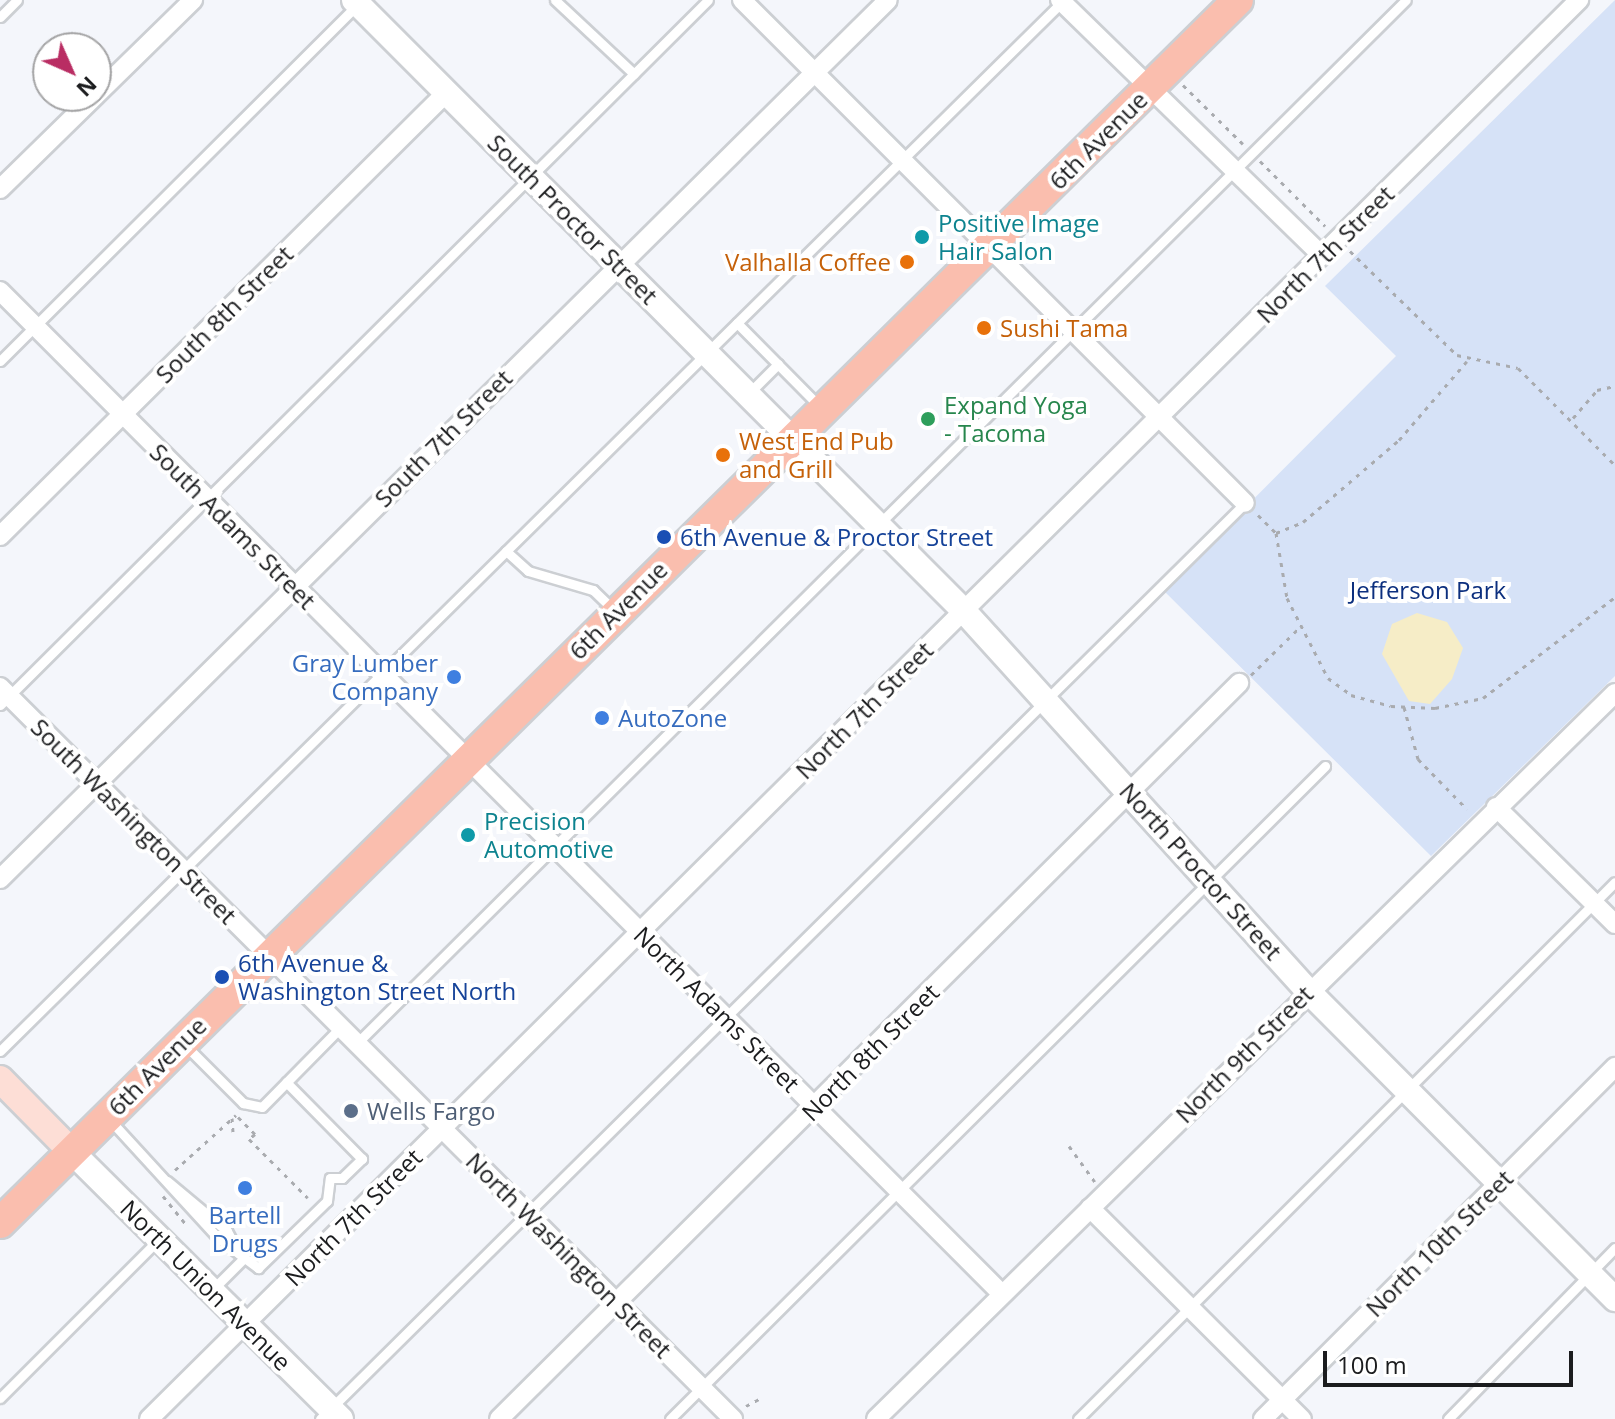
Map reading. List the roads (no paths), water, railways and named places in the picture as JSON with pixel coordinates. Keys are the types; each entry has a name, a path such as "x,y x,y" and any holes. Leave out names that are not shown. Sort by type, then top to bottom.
{"main road":[{"name":"6th Avenue","path":"0,1223 791,438 1238,0"},
{"path":"0,1079 72,1152"}],"street":[{"path":"112,80 193,0"},
{"path":"742,0 1245,503"},
{"name":"South 7th Street","path":"0,879 888,0"},
{"name":"North 7th Street","path":"149,1419 1579,0"},
{"path":"1063,1 1322,256"},
{"name":"South Proctor Street","path":"356,2 791,438"},
{"name":"South 8th Street","path":"0,536 447,92"},
{"path":"0,189 79,112"},
{"name":"South Adams Street","path":"0,291 467,759"},
{"name":"North Proctor Street","path":"791,438 1050,700 1208,882 1308,991 1615,1299"},
{"name":"North 8th Street","path":"499,1419 1239,683"},
{"name":"North 9th Street","path":"876,1419 1308,991 1615,693"},
{"name":"South Washington Street","path":"3,696 96,783 269,955"},
{"name":"North Adams Street","path":"467,759 1001,1293"},
{"path":"1496,807 1615,924"},
{"name":"North Washington Street","path":"269,955 702,1387 740,1413"},
{"name":"North 10th Street","path":"1263,1419 1615,1067"},
{"name":"North Union Avenue","path":"72,1152 330,1415"},
{"path":"1090,1208 1302,1419"}],"lane":[{"path":"0,17 17,0"},
{"path":"555,0 634,74"},
{"path":"3,696 207,500 708,0"},
{"path":"357,1043 1406,0"},
{"path":"0,1051 1063,1"},
{"path":"0,361 356,2"},
{"path":"737,323 822,409"},
{"path":"747,394 778,364"},
{"path":"330,1415 528,1214 1050,700 1245,503"},
{"path":"506,551 528,571 593,590 616,612"},
{"path":"670,1419 1325,766"},
{"path":"1078,1419 1615,882"},
{"path":"182,1042 243,1103 262,1107 341,1027"},
{"path":"107,1116 147,1157 166,1184 227,1231 242,1260 258,1268 327,1201 330,1178 342,1178 362,1159 286,1082"},
{"path":"0,1398 160,1239"},
{"path":"1448,1419 1615,1248"},
{"path":"210,1291 242,1260"}],"place":[{"name":"Positive Image Hair Salon","path":"922,237"},
{"name":"Valhalla Coffee","path":"907,262"},
{"name":"Sushi Tama","path":"984,328"},
{"name":"Expand Yoga - Tacoma","path":"928,419"},
{"name":"West End Pub and Grill","path":"723,455"},
{"name":"6th Avenue & Proctor Street","path":"664,537"},
{"name":"Gray Lumber Company","path":"454,677"},
{"name":"AutoZone","path":"602,718"},
{"name":"Precision Automotive","path":"468,835"},
{"name":"6th Avenue & Washington Street North","path":"222,977"},
{"name":"Wells Fargo","path":"351,1111"},
{"name":"Bartell Drugs","path":"245,1188"}],"park label":[{"name":"Jefferson Park","path":"1428,590"}]}
